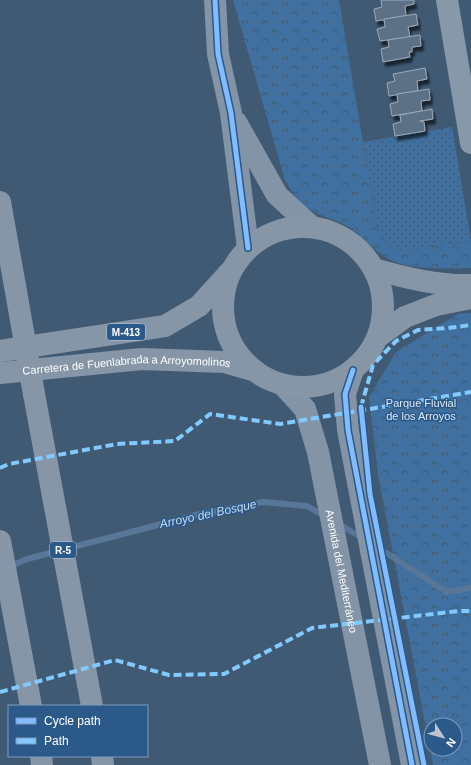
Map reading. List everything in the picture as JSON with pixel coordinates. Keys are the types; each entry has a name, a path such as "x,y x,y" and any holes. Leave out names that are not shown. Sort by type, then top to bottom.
{"main road":[{"name":"R-5","path":"0,202 35,402 92,705"},
{"name":"M-413","path":"0,351 165,326 199,306 231,271 248,248 278,230 312,227 331,231 348,240 363,253 374,269 382,290 384,314 379,336 368,355 353,370 320,386 284,386 252,370 237,354 227,334 223,313 224,292 231,271"},
{"path":"374,269 413,279 451,285 471,285"},
{"name":"M-413","path":"379,336 405,317 436,305 471,298"},
{"name":"Carretera de Fuenlabrada a Arroyomolinos","path":"0,373 142,359 224,362 252,370"},
{"path":"0,541 31,705"}],"street":[{"path":"215,0 218,54 231,113 248,248"},
{"path":"447,0 471,144"},
{"path":"231,113 277,195 312,227"},
{"path":"353,370 345,394 348,430 412,765"},
{"name":"Avenida del Mediterráneo","path":"284,386 306,409 318,452 380,765"}],"green space":[{"path":"233,0 339,0 378,232 388,245 397,250 471,241 471,268 425,268 398,263 378,252 349,227 308,208 298,199 285,180"},
{"path":"452,127 471,241 397,250 388,245 378,232 363,142"},
{"name":"Parque Fluvial de los Arroyos","path":"471,313 471,765 433,765 431,757 463,757 463,717 424,717 378,474 369,397 396,352 458,314"},
{"path":"465,698 471,699 471,731"}],"building":[{"path":"381,0 414,0 414,4 405,6 406,16 376,21 374,9 382,7"},
{"path":"416,14 418,25 408,27 410,37 380,41 377,29 385,27 384,19"},
{"path":"420,35 421,46 412,47 412,52 409,52 410,57 383,62 381,49 389,47 388,40"},
{"path":"425,68 427,79 417,81 418,91 389,96 387,83 395,81 393,74"},
{"path":"429,89 430,100 421,101 422,111 392,116 390,104 398,102 397,94"},
{"path":"432,109 433,119 420,121 424,122 425,131 395,136 393,124 401,122 400,115"}],"waterway":[{"name":"Arroyo del Bosque","path":"9,567 27,559 196,515 263,502 307,506 326,517"},
{"name":"Arroyo del Bosque","path":"337,523 364,539"},
{"name":"Arroyo del Bosque","path":"377,547 447,592 471,588"}],"marked path":[{"path":"361,407 373,365 396,341 418,330 471,325"},
{"path":"0,468 9,464 117,444 175,441 210,414 280,424 471,392"},
{"path":"0,692 115,660 169,675 224,674 312,628 459,611 471,611"}],"cycle path":[{"path":"215,0 218,54 231,113 248,248"},
{"path":"353,370 345,394 348,430 412,765"},
{"path":"361,407 370,494 424,765"}]}
